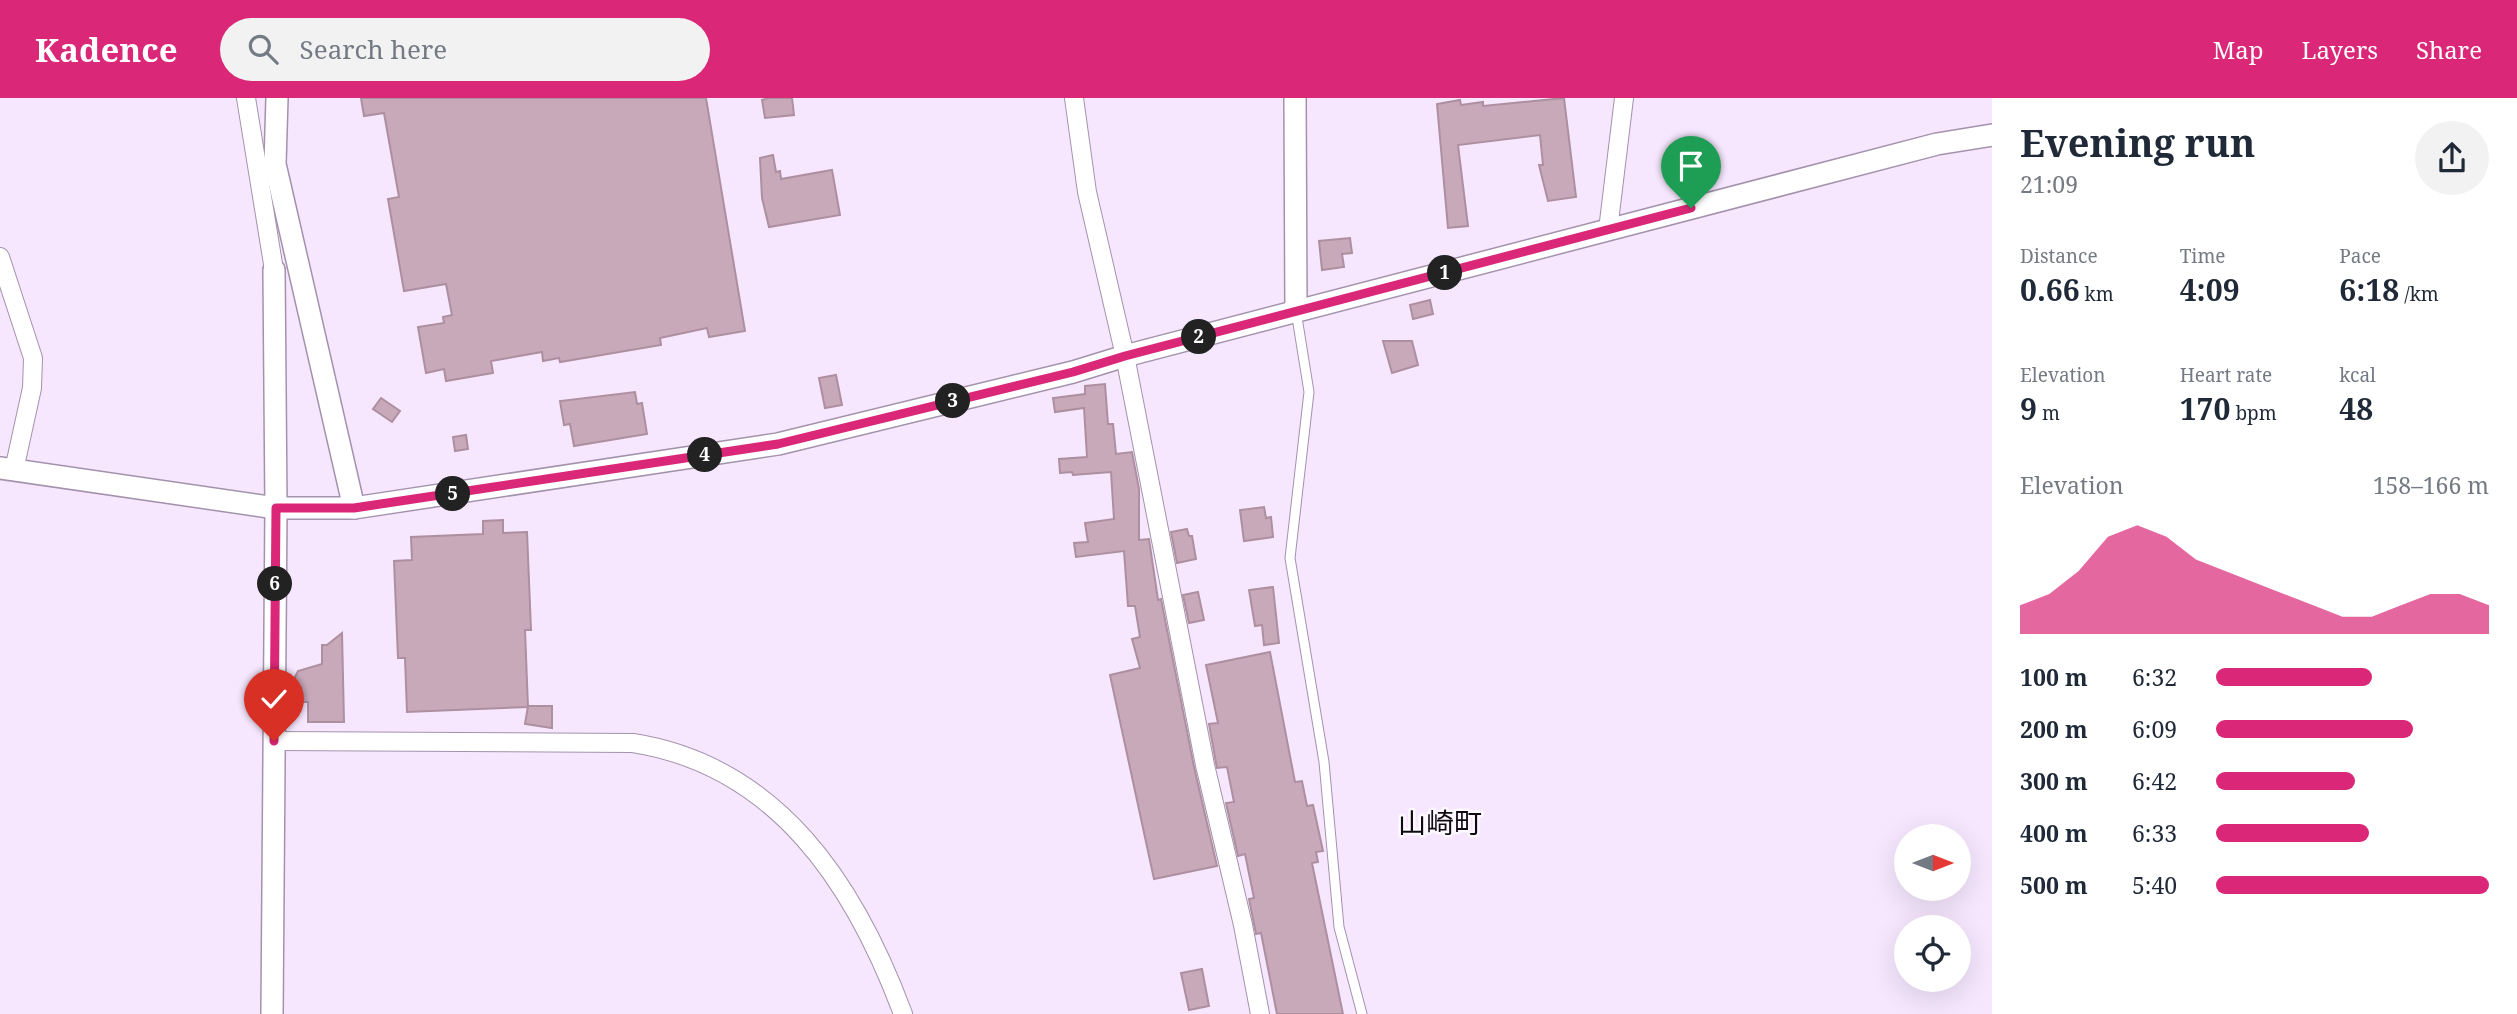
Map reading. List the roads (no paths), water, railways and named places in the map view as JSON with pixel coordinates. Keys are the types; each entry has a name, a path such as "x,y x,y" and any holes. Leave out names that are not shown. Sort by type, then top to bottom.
{"street":[{"path":"246,98 274,270 276,508 272,1014"},
{"path":"277,98 275,164 354,508"},
{"path":"1063,98 1070,131 1084,168"},
{"path":"1074,98 1084,168 1125,356 1205,765 1243,925 1260,1014"},
{"path":"1295,98 1296,312"},
{"path":"1608,230 1624,98"},
{"path":"0,257 33,358 32,388 7,469 276,508 354,508 778,444 1073,372 1125,356 1937,144 1992,135"},
{"path":"274,741 634,743 670,749 704,761 746,784 771,804 810,844 859,918 903,1014"}],"lane":[{"path":"1296,312 1309,392 1290,558 1324,762 1339,927 1362,1014"}],"district":[{"name":"山崎町","path":"1440,822"}]}
